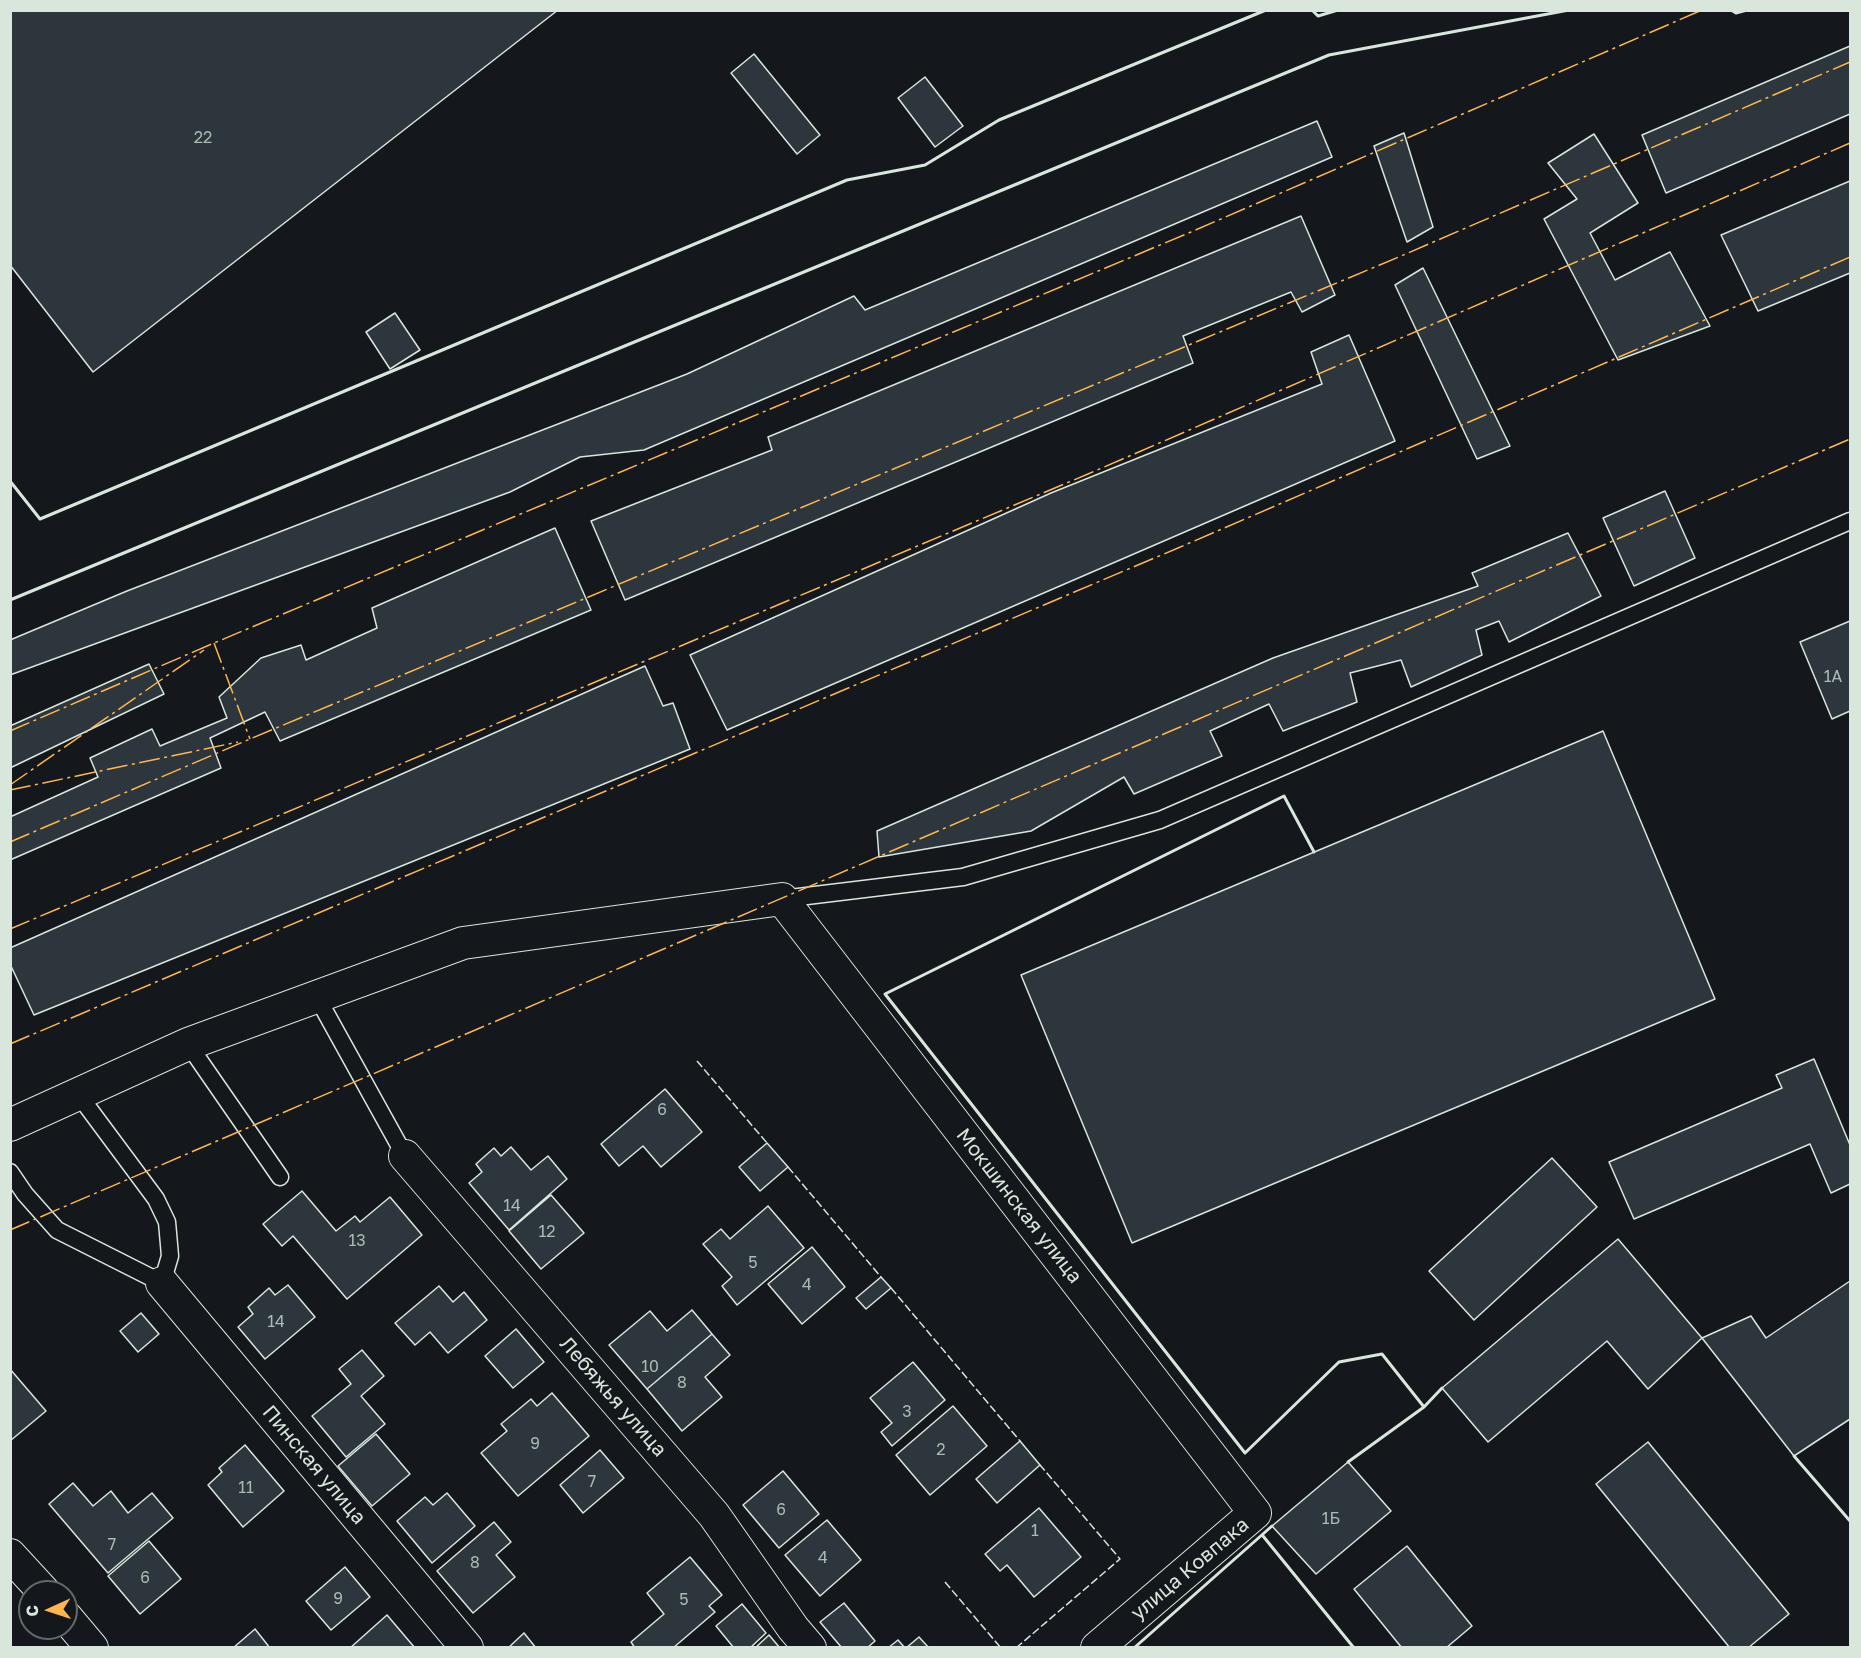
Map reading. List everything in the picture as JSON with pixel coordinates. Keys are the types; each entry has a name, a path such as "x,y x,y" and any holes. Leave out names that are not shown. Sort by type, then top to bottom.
{"street":[{"path":"10,1125 188,1044 463,943 782,899"},
{"name":"Мокшинская улица","path":"782,899 1256,1513"},
{"name":"Лебяжья улица","path":"405,1156 714,1515 793,1628 810,1647"},
{"name":"Пинская улица","path":"162,1283 467,1647"},
{"name":"улица Ковпака","path":"1097,1647 1256,1513"},
{"path":"10,1555 33,1580"},
{"path":"78,1631 92,1647"}],"lane":[{"path":"782,899 963,877 1160,820 1851,521"},
{"path":"317,997 405,1156"},
{"path":"188,1044 280,1177"},
{"path":"10,1172 25,1194 57,1230 162,1283 170,1256 167,1222 156,1199 78,1094"}],"building":[{"path":"10,10 558,10 93,372 10,265"},
{"path":"1850,46 1850,114 1666,193 1642,135"},
{"path":"754,54 820,135 797,154 731,73"},
{"path":"925,77 963,126 935,147 898,98"},
{"path":"1317,121 1332,157 644,450 580,457 510,492 10,675 10,640 127,591 687,374 854,296 865,310"},
{"path":"1404,133 1433,227 1407,242 1374,146"},
{"path":"1594,134 1638,203 1590,233 1615,280 1670,252 1710,326 1618,360 1544,219 1577,199 1548,163"},
{"path":"1850,181 1850,273 1758,311 1721,235"},
{"path":"1301,216 1335,295 1302,312 1291,292 1183,336 1193,363 625,600 591,521 772,450 768,437"},
{"path":"1423,268 1510,446 1477,459 1395,285"},
{"path":"395,313 420,350 390,369 366,332"},
{"path":"1349,335 1395,441 727,730 690,655 1051,493 1322,384 1311,352"},
{"path":"1665,491 1695,558 1634,586 1603,518"},
{"path":"555,528 591,610 280,741 265,712 210,738 221,768 10,860 10,817 98,777 90,758 152,729 160,746 227,718 219,697 261,658 301,645 306,660 377,628 372,608"},
{"path":"1568,533 1601,596 1509,642 1499,621 1476,630 1482,655 1411,687 1401,660 1350,673 1357,702 1283,731 1269,704 1210,731 1222,756 1134,794 1124,777 1031,831 879,857 877,831 1273,658 1478,586 1472,573"},
{"path":"1850,621 1850,711 1832,719 1800,642"},
{"path":"149,664 164,694 10,768 10,726"},
{"path":"645,666 663,706 673,703 690,749 34,1015 10,964 10,948"},
{"path":"1603,731 1715,999 1132,1243 1021,975"},
{"path":"1814,1059 1850,1145 1850,1184 1831,1193 1810,1144 1634,1219 1609,1162 1782,1088 1776,1075"},
{"path":"665,1089 702,1132 661,1167 643,1146 619,1166 601,1144"},
{"path":"767,1143 788,1167 760,1191 739,1167"},
{"path":"511,1147 531,1170 548,1156 567,1179 509,1230 469,1183 482,1172 476,1164 494,1148 501,1156"},
{"path":"1552,1158 1597,1207 1474,1320 1429,1271"},
{"path":"302,1191 336,1231 355,1216 360,1222 390,1197 422,1235 347,1299 293,1236 282,1246 263,1224"},
{"path":"551,1195 584,1233 541,1269 509,1231"},
{"path":"768,1206 804,1248 737,1305 722,1286 732,1277 703,1244 721,1229 730,1239"},
{"path":"1618,1239 1702,1338 1648,1389 1607,1341 1488,1442 1442,1388"},
{"path":"812,1247 845,1287 802,1324 768,1284"},
{"path":"881,1277 891,1288 866,1309 856,1298"},
{"path":"1850,1281 1850,1419 1794,1456 1702,1338 1751,1316 1766,1338"},
{"path":"288,1285 315,1317 265,1359 238,1327 253,1314 248,1307 269,1288 275,1295"},
{"path":"439,1286 453,1302 464,1292 487,1320 448,1353 430,1332 415,1345 395,1323"},
{"path":"692,1310 712,1334 647,1389 609,1345 650,1311 667,1331"},
{"path":"141,1313 159,1334 138,1352 120,1331"},
{"path":"516,1329 544,1362 513,1388 485,1356"},
{"path":"712,1334 730,1355 705,1377 722,1397 682,1431 647,1389"},
{"path":"362,1350 384,1376 361,1396 385,1424 346,1457 312,1416 351,1384 339,1369"},
{"path":"913,1362 945,1400 892,1446 881,1432 892,1423 870,1398"},
{"path":"10,1369 46,1411 10,1441"},
{"path":"552,1393 589,1436 518,1496 481,1453 507,1431 501,1424 531,1399 537,1406"},
{"path":"953,1406 987,1446 930,1495 896,1455"},
{"path":"376,1434 410,1474 372,1506 338,1466"},
{"path":"1020,1441 1040,1465 997,1503 976,1479"},
{"path":"1648,1442 1789,1614 1748,1648 1730,1648 1596,1484"},
{"path":"245,1445 284,1491 243,1527 208,1485 222,1472 219,1468"},
{"path":"600,1450 624,1478 583,1513 560,1485"},
{"path":"1348,1462 1391,1511 1316,1574 1272,1526"},
{"path":"783,1471 819,1514 779,1548 743,1505"},
{"path":"73,1483 93,1506 111,1491 128,1513 152,1493 173,1518 108,1573 49,1504"},
{"path":"447,1493 475,1526 432,1563 397,1521 425,1497 433,1505"},
{"path":"1039,1508 1081,1557 1034,1597 1007,1565 1000,1571 985,1554"},
{"path":"827,1520 861,1560 820,1596 785,1555"},
{"path":"494,1522 511,1542 496,1555 515,1577 473,1613 437,1571"},
{"path":"149,1541 181,1579 140,1614 108,1576"},
{"path":"1407,1546 1472,1626 1446,1648 1402,1648 1354,1589"},
{"path":"690,1557 722,1595 709,1606 715,1612 673,1648 635,1648 631,1642 664,1614 647,1593"},
{"path":"345,1567 370,1597 331,1630 306,1601"},
{"path":"844,1603 875,1641 867,1648 842,1648 820,1622"},
{"path":"742,1604 766,1633 750,1648 734,1648 716,1626"},
{"path":"387,1615 415,1648 350,1648"},
{"path":"255,1629 270,1648 233,1648"},
{"path":"524,1633 536,1648 508,1648"},
{"path":"769,1635 780,1648 755,1648"},
{"path":"919,1637 929,1648 906,1648"},
{"path":"898,1640 905,1648 888,1648"}],"fence":[{"path":"697,1061 767,1143"},
{"path":"788,1167 881,1277"},
{"path":"891,1288 1020,1441"},
{"path":"1016,1648 1120,1559 1040,1465"},
{"path":"945,1582 1001,1648"}],"wall":[{"path":"10,481 40,519 847,180 925,165 999,120 1266,10"},
{"path":"1312,10 1318,16 1338,10"},
{"path":"10,600 1329,55 1569,10"},
{"path":"1731,10 1736,13 1747,10"},
{"path":"1314,852 1284,796 885,994 1245,1453 1339,1362 1382,1354 1424,1407"},
{"path":"1348,1462 1424,1407 1442,1388"},
{"path":"1794,1456 1850,1521"},
{"path":"1134,1648 1272,1526"},
{"path":"1263,1536 1354,1648"}],"power":[{"path":"10,731 1191,232 1702,10"},
{"path":"10,842 1401,256 1850,62"},
{"path":"10,929 1088,474 1850,143"},
{"path":"10,1044 1178,548 1850,257"},
{"path":"10,1230 1850,439"},
{"path":"214,643 250,739"},
{"path":"10,785 204,650"},
{"path":"10,790 238,742"}]}
